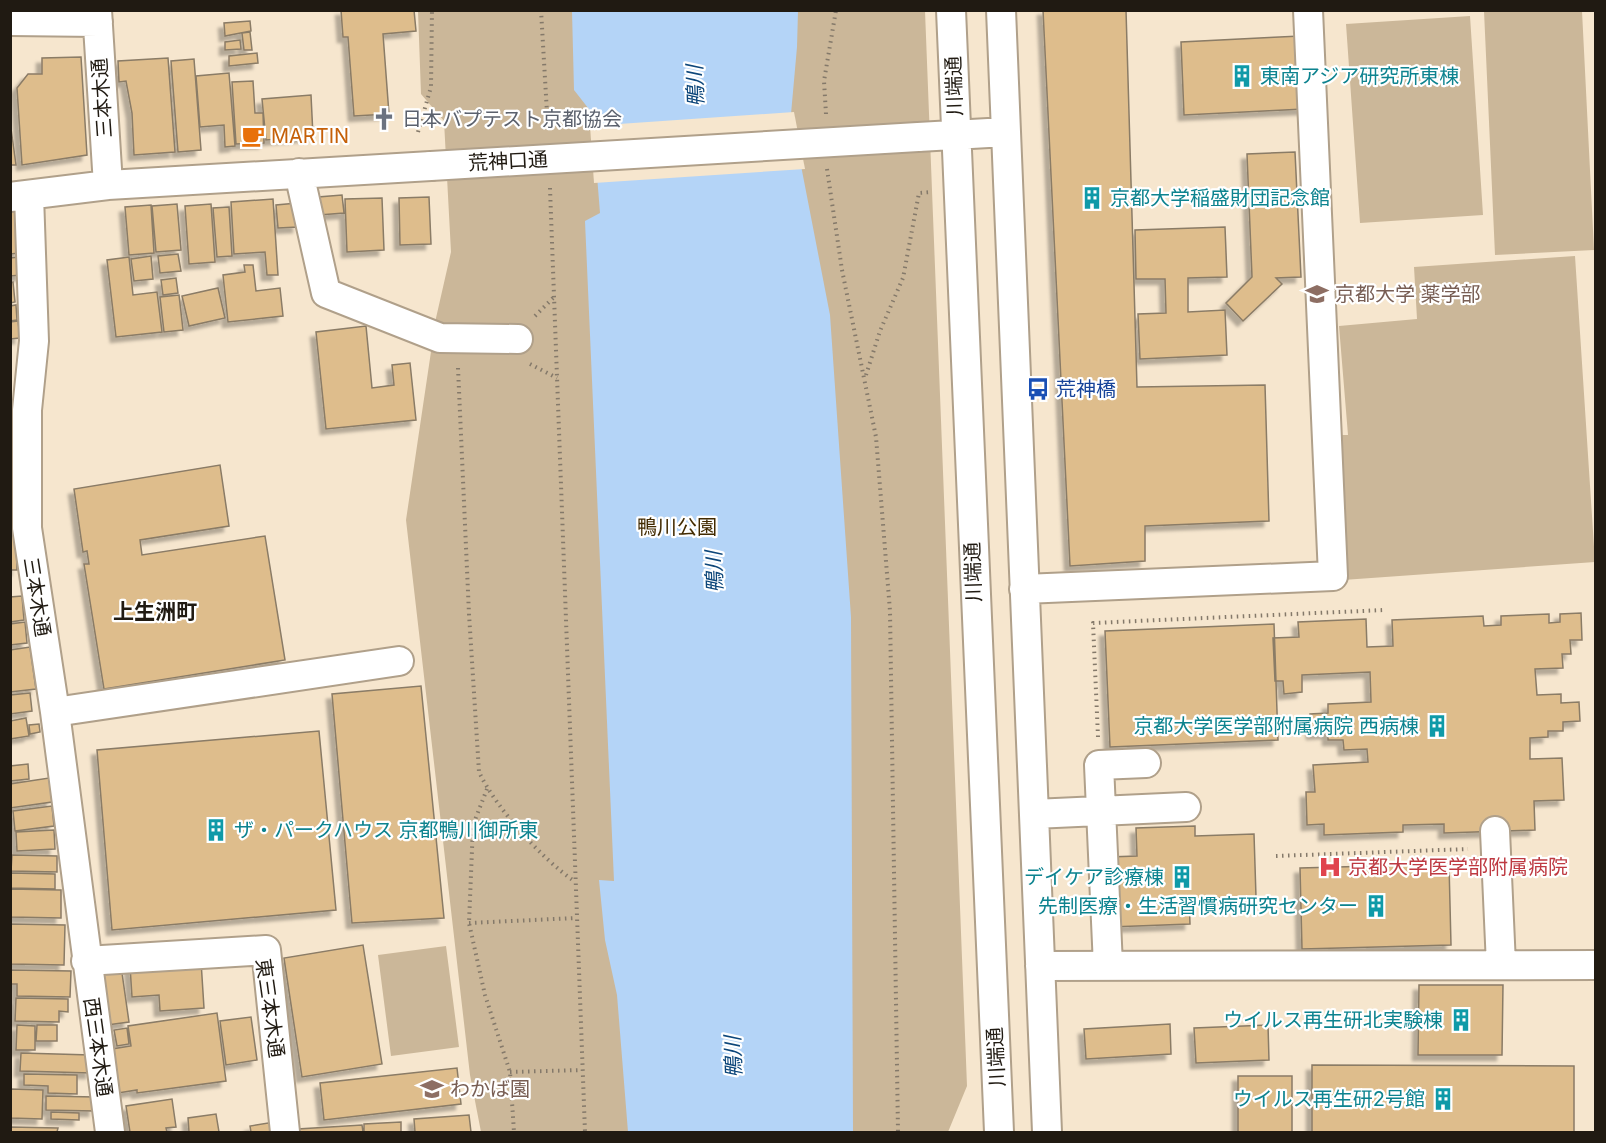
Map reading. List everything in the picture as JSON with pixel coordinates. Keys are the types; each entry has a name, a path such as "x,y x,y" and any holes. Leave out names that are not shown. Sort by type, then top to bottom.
{"street":[{"name":"川端通","path":"951,10 999,1132"},
{"path":"1000,10 1047,1132"},
{"path":"1024,589 1333,576 1308,10"},
{"path":"10,21 97,16"},
{"name":"三本木通","path":"97,16 108,185"},
{"name":"荒神口通","path":"20,196 108,185 1006,132"},
{"path":"299,173 326,292 440,338 518,339"},
{"name":"三本木通","path":"20,196 34,341 27,410 27,528 55,712 86,961"},
{"path":"55,712 399,661"},
{"path":"1108,966 1099,765 1146,763"},
{"path":"1034,814 1186,807"},
{"path":"1496,840 1501,965"},
{"name":"東三本木通","path":"86,961 266,950 285,1132"},
{"name":"西三本木通","path":"86,961 110,1132"},
{"path":"1040,966 1596,965"}],"path":[{"path":"418,132 431,87 432,10"},
{"path":"541,10 548,132"},
{"path":"826,125 824,81 836,10"},
{"path":"827,158 828,180 842,270 876,437 890,611 898,1132"},
{"path":"550,179 585,1132"},
{"path":"865,377 880,331 903,278 919,193 934,192"},
{"path":"457,340 469,614 479,772 487,789 529,839 562,873 575,881"},
{"path":"1099,765 1093,623 1384,610"},
{"path":"487,789 473,825 469,923 485,995 510,1072 514,1132"},
{"path":"1276,856 1496,840"},
{"path":"469,923 576,918"},
{"path":"510,1072 582,1070"}],"green space":[{"name":"鴨川公園","path":"418,11 925,11 967,1086 948,1132 481,1132 470,1075 406,520 436,318 451,252 444,121 421,94"},
{"path":"1484,11 1582,11 1594,250 1495,255"},
{"path":"1470,16 1483,215 1360,223 1346,24"},
{"path":"1575,256 1595,562 1343,580 1332,435 1348,435 1339,326 1417,319 1414,267"},
{"path":"446,946 459,1047 391,1056 378,955"}],"water":[{"name":"鴨川","path":"572,11 798,11 791,114 830,315 851,617 853,1132 628,1132 617,995 605,940 599,880 614,881 585,221 600,213 592,113 574,90"}],"pier":[{"path":"794,112 805,169 594,183 590,126"}],"building":[{"path":"341,10 414,10 416,31 383,34 389,114 354,116 348,37 343,37"},
{"name":"京都大学稲盛財団記念館","path":"1043,10 1126,10 1137,387 1265,385 1269,521 1145,526 1145,561 1070,566"},
{"path":"250,21 251,31 225,36 224,23"},
{"path":"250,32 252,50 244,50 242,33"},
{"name":"東南アジア研究所東棟","path":"1300,36 1304,109 1184,115 1181,42"},
{"path":"240,40 241,49 225,50 225,42"},
{"path":"257,53 258,63 229,66 229,56"},
{"path":"81,57 87,155 22,165 17,88 28,74 42,74 42,58"},
{"path":"168,58 175,152 134,155 132,113 126,81 119,82 118,61"},
{"path":"194,59 201,150 178,152 171,61"},
{"path":"229,73 235,146 225,147 224,125 200,127 196,76"},
{"path":"253,81 255,113 263,113 264,143 236,144 232,82"},
{"path":"311,95 313,136 266,140 262,99"},
{"path":"10,121 16,165 10,165"},
{"path":"1295,152 1301,277 1276,278 1282,284 1243,321 1226,303 1252,277 1247,154"},
{"path":"342,195 344,213 319,215 318,197"},
{"path":"429,197 431,244 400,245 399,198"},
{"path":"382,198 384,250 347,252 345,199"},
{"path":"273,199 278,275 267,275 265,252 234,254 231,202"},
{"path":"297,203 298,227 278,228 276,205"},
{"path":"177,204 181,250 156,252 152,206"},
{"path":"211,204 215,262 189,264 185,206"},
{"path":"151,205 154,253 129,255 125,207"},
{"path":"229,207 232,256 217,257 213,208"},
{"path":"10,212 17,212 20,253 10,254"},
{"path":"1225,227 1227,277 1188,278 1188,312 1225,310 1227,355 1140,359 1138,314 1166,313 1165,279 1136,279 1135,230"},
{"path":"178,254 181,271 160,273 158,256"},
{"path":"151,256 153,279 134,281 131,259"},
{"path":"19,257 22,275 10,276 10,258"},
{"path":"129,257 133,295 157,292 162,332 116,337 107,260"},
{"path":"244,265 253,265 256,291 280,288 283,316 228,322 223,275 245,272"},
{"path":"176,278 178,293 163,295 161,280"},
{"path":"13,282 15,302 10,303 10,283"},
{"path":"218,288 225,318 189,326 182,296"},
{"path":"179,295 183,330 164,332 160,297"},
{"path":"16,305 17,320 10,321 10,306"},
{"path":"18,321 20,338 10,339 10,322"},
{"path":"366,326 372,388 394,385 392,365 410,363 416,420 326,429 316,332"},
{"path":"220,465 229,526 140,540 142,555 265,536 285,660 104,689 84,564 89,564 87,551 83,552 74,489"},
{"path":"16,535 17,570 10,570 10,536"},
{"path":"22,596 24,620 10,622 10,597"},
{"name":"京都大学医学部附属病院 西病棟","path":"1581,613 1582,640 1570,640 1571,654 1562,654 1563,668 1535,669 1537,695 1561,694 1561,703 1579,702 1580,721 1563,722 1563,731 1548,731 1548,737 1530,738 1530,759 1562,758 1564,800 1534,801 1535,830 1444,833 1444,824 1403,825 1403,832 1324,835 1324,824 1307,825 1306,792 1315,792 1313,765 1368,762 1367,749 1344,750 1343,740 1328,740 1328,733 1312,734 1310,714 1328,713 1328,704 1371,702 1370,672 1302,675 1302,692 1284,694 1283,681 1275,681 1273,638 1299,637 1298,622 1366,619 1367,647 1393,646 1392,620 1483,616 1484,626 1501,625 1501,616 1549,614 1549,623 1560,622 1560,614"},
{"path":"25,622 27,643 10,645 10,624"},
{"path":"1274,624 1278,740 1110,747 1105,631"},
{"path":"30,647 36,689 10,692 10,650"},
{"path":"421,686 444,918 352,923 332,694"},
{"path":"30,693 32,711 10,714 10,695"},
{"path":"26,718 29,736 10,739 10,721"},
{"path":"39,724 40,732 30,734 29,725"},
{"name":"ザ・パークハウス 京都鴨川御所東","path":"319,731 336,910 112,930 97,750"},
{"path":"28,764 29,779 10,781 10,766"},
{"path":"49,778 52,802 10,808 10,784"},
{"path":"52,806 54,826 15,831 13,811"},
{"name":"デイケア診療棟","path":"1195,826 1195,836 1254,834 1256,897 1189,899 1190,924 1110,927 1108,857 1137,856 1136,828"},
{"path":"54,830 55,849 17,851 16,832"},
{"path":"12,855 57,856 57,872 11,871"},
{"name":"先制医療・生活習慣病研究センター","path":"1449,864 1451,945 1302,949 1300,868"},
{"path":"10,873 55,874 55,889 10,888"},
{"path":"10,889 61,890 61,918 10,917"},
{"path":"10,924 65,925 64,965 10,964"},
{"path":"363,945 382,1064 302,1077 284,958"},
{"path":"201,961 204,1008 160,1011 159,995 132,997 130,966"},
{"path":"121,966 129,1022 107,1025 99,969"},
{"path":"10,970 71,971 70,997 17,996 17,984 10,984"},
{"name":"ウイルス再生研北実験棟","path":"1419,985 1503,985 1502,1055 1418,1055"},
{"path":"16,998 68,999 68,1012 59,1011 59,1022 15,1021"},
{"path":"217,1013 226,1081 137,1093 137,1090 118,1093 112,1049 131,1046 128,1026"},
{"path":"251,1017 257,1060 226,1065 220,1021"},
{"path":"1170,1024 1171,1054 1086,1059 1084,1029"},
{"path":"17,1025 35,1026 35,1050 16,1050"},
{"path":"37,1025 57,1025 57,1041 36,1041"},
{"path":"1268,1025 1269,1060 1196,1063 1194,1028"},
{"path":"127,1028 129,1044 117,1046 114,1030"},
{"path":"21,1053 91,1055 91,1073 20,1071"},
{"name":"ウイルス再生研2号館","path":"1312,1065 1574,1066 1574,1132 1312,1132"},
{"path":"457,1068 461,1104 324,1120 320,1083"},
{"path":"24,1074 77,1075 77,1094 48,1093 48,1086 24,1085"},
{"path":"1238,1076 1292,1076 1292,1132 1238,1132"},
{"path":"10,1089 43,1090 42,1119 10,1118"},
{"path":"46,1096 95,1097 94,1111 46,1110"},
{"path":"172,1099 176,1127 166,1128 167,1132 130,1132 126,1106"},
{"path":"51,1112 79,1113 79,1120 51,1119"},
{"path":"216,1114 219,1132 189,1132 188,1118"},
{"path":"469,1115 471,1132 415,1132 414,1119"},
{"path":"274,1122 275,1132 251,1132 250,1126"},
{"path":"401,1122 401,1132 364,1132 364,1124"},
{"path":"362,1125 363,1132 299,1132 298,1129"},
{"path":"10,1127 58,1128 57,1132 10,1132"}],"place":[{"name":"東南アジア研究所東棟","path":"1242,76"},
{"name":"日本バプテスト京都協会","path":"384,119"},
{"name":"MARTIN","path":"253,136"},
{"name":"京都大学稲盛財団記念館","path":"1092,198"},
{"name":"京都大学 薬学部","path":"1317,294"},
{"name":"荒神橋","path":"1038,389"},
{"name":"京都大学医学部附属病院 西病棟","path":"1437,726"},
{"name":"ザ・パークハウス 京都鴨川御所東","path":"216,830"},
{"name":"京都大学医学部附属病院","path":"1330,867"},
{"name":"デイケア診療棟","path":"1182,877"},
{"name":"先制医療・生活習慣病研究センター","path":"1376,906"},
{"name":"ウイルス再生研北実験棟","path":"1461,1020"},
{"name":"わかば園","path":"432,1089"},
{"name":"ウイルス再生研2号館","path":"1443,1099"}],"district":[{"name":"上生洲町","path":"155,611"}]}
